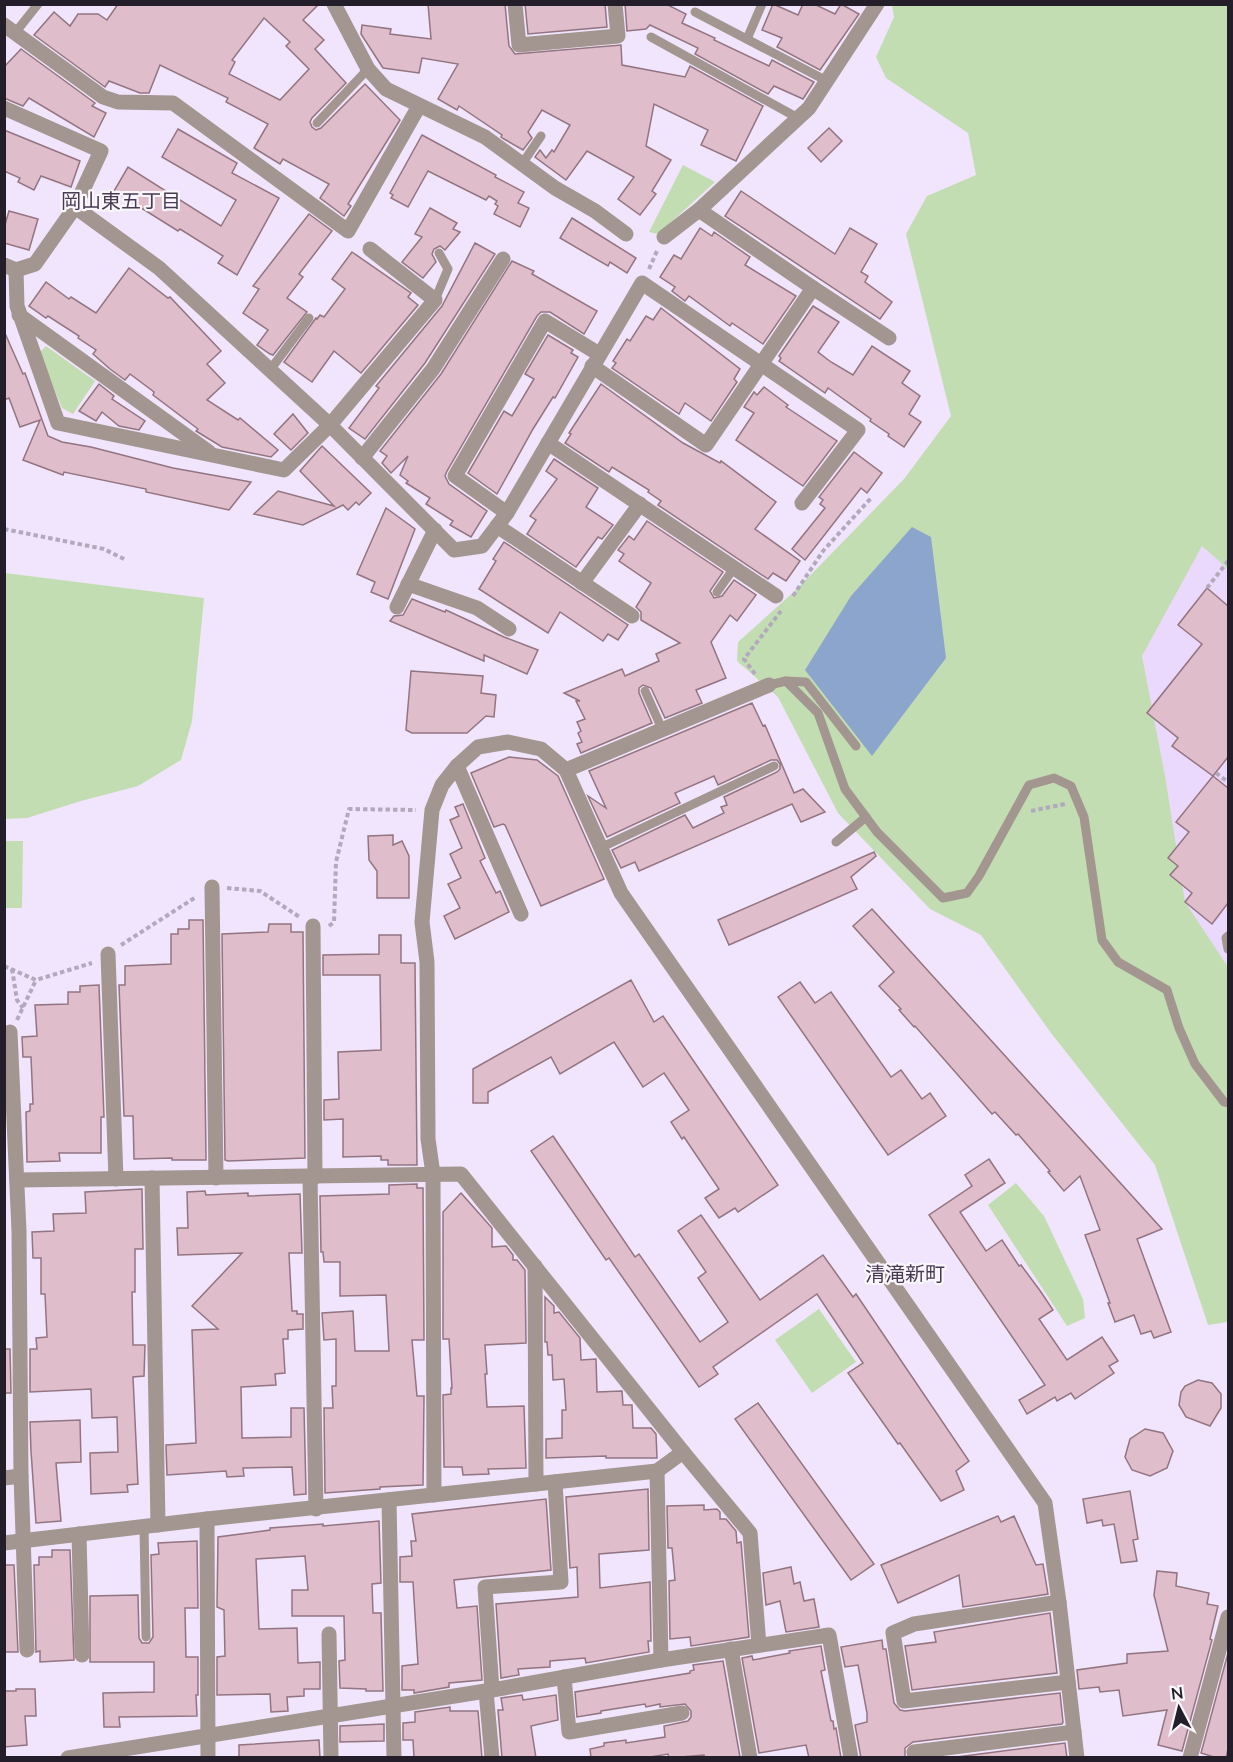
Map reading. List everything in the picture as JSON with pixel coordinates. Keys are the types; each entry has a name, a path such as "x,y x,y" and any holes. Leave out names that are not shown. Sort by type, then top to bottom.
{"street":[{"path":"515,4 519,45 618,36 615,4"},
{"path":"664,237 699,210 809,108 877,4"},
{"path":"334,5 368,69 386,89 484,137 555,188 595,211 626,234"},
{"path":"10,29 103,97 118,102 173,103 348,231 419,106"},
{"path":"4,108 101,151 75,207 35,264 10,267 16,306 58,423 284,470 330,425 435,300 370,249"},
{"path":"75,207 159,268 330,425 454,550 482,546 507,513 642,283 858,430 802,503"},
{"path":"699,210 889,338"},
{"path":"362,458 433,369 503,259"},
{"path":"507,513 454,476 545,321 706,445 813,288"},
{"path":"20,315 214,455"},
{"path":"548,443 782,600"},
{"path":"582,583 640,504"},
{"path":"497,526 632,616"},
{"path":"397,607 435,531"},
{"path":"408,584 477,608 509,629"},
{"path":"566,771 766,686"},
{"path":"434,1495 433,1174 428,1139 427,962 422,922 432,810 442,785 457,766 478,747 508,742 541,749 566,771 621,893 1045,1503 1077,1758"},
{"path":"457,766 521,914"},
{"path":"212,886 216,1178"},
{"path":"313,926 312,1177 316,1509"},
{"path":"108,954 116,1179"},
{"path":"10,1032 17,1180 12,1231 27,1650"},
{"path":"17,1180 461,1174 750,1533 759,1645"},
{"path":"151,1526 152,1178"},
{"path":"535,1266 536,1484"},
{"path":"4,1543 657,1472 683,1452"},
{"path":"657,1472 661,1660"},
{"path":"4,1478 21,1476"},
{"path":"492,1758 485,1587 561,1582 555,1482"},
{"path":"389,1500 393,1758"},
{"path":"207,1520 208,1758"},
{"path":"79,1534 82,1655"},
{"path":"1059,1602 914,1624 893,1633 904,1701 1068,1682"},
{"path":"1190,1758 1228,1617"},
{"path":"329,1634 331,1758"},
{"path":"68,1758 489,1691 661,1660 829,1635 851,1758"},
{"path":"731,1649 750,1758"},
{"path":"564,1677 569,1732 682,1713"},
{"path":"915,1758 914,1752 1074,1732"}],"lane":[{"path":"10,29 38,4"},
{"path":"747,39 762,4"},
{"path":"695,12 827,81"},
{"path":"651,37 798,118"},
{"path":"317,123 368,69"},
{"path":"522,164 541,136"},
{"path":"435,300 448,269 439,254"},
{"path":"270,370 309,318"},
{"path":"717,592 734,568"},
{"path":"766,686 786,681 806,682 856,746"},
{"path":"786,681 818,713 845,789 866,817 916,873 943,898 967,893 979,876 1029,785 1054,778 1071,786 1084,817 1102,940 1118,962 1167,990 1179,1028 1195,1064 1224,1102 1228,1103"},
{"path":"645,691 662,729"},
{"path":"600,848 774,766"},
{"path":"836,842 866,817"},
{"path":"1228,936 1226,938 1228,949"},
{"path":"146,1637 151,1526"}],"path":[{"path":"642,283 664,237"},
{"path":"782,600 872,497"},
{"path":"4,529 104,549 126,560"},
{"path":"1207,588 1228,561"},
{"path":"766,686 744,659 770,624"},
{"path":"1216,772 1228,782"},
{"path":"1012,814 1077,801"},
{"path":"4,966 36,980 97,961 212,886 260,891 313,926 326,928 334,922 336,862 349,809 432,810"},
{"path":"12,968 17,1000 23,1008"},
{"path":"10,1032 36,980"}],"shaded area":[{"path":"1228,342 1228,1135 1109,653"}],"green space":[{"path":"892,5 1228,5 1228,569 1202,546 1142,656 1165,776 1185,902 1228,967 1228,1322 1208,1325 1155,1165 1051,1033 981,935 930,909 838,813 778,697 737,661 738,642 797,589 904,479 951,416 906,234 927,196 976,175 968,133 886,78 876,57 894,17"},
{"path":"683,165 715,182 658,234 649,232"},
{"path":"46,346 95,381 73,414 62,408 39,353"},
{"path":"5,573 204,598 192,721 181,760 138,786 27,818 5,819"},
{"path":"5,841 23,841 22,908 5,908"},
{"path":"1016,1183 1044,1216 1083,1299 1085,1318 1067,1326 988,1205"},
{"path":"819,1309 856,1362 812,1393 775,1340"}],"water":[{"path":"912,527 931,537 946,658 872,756 805,670 851,596"}],"building":[{"path":"118,4 319,4 303,20 324,40 315,49 346,83 312,118 310,122 312,127 316,130 321,128 365,84 400,120 348,204 351,206 344,216 320,198 329,184 283,159 280,164 254,148 268,124 226,102 228,98 160,65 149,93 140,93 109,81 105,87 34,35 54,12 70,26 78,14 98,14 107,20","holes":["264,18 290,42 286,46 309,69 280,100 229,74 235,62 232,60"]},
{"path":"428,4 505,4 509,46 515,54 621,45 622,65 685,77 690,66 763,106 736,161 701,145 708,130 654,104 646,146 671,160 652,191 656,194 640,215 618,199 634,177 587,151 566,180 535,157 540,150 546,158 552,150 554,152 570,125 542,110 528,132 532,138 523,150 459,106 457,110 438,99 458,64 422,58 419,73 383,68 361,34 362,25 391,29 390,34 431,39"},
{"path":"525,4 605,4 607,27 528,34"},
{"path":"625,4 666,4 686,14 682,23 715,38 714,40 769,66 772,60 814,82 803,99 774,86 768,94 695,54 698,48 650,25 646,29 627,31"},
{"path":"773,4 798,15 803,4 814,4 835,14 841,4 859,14 820,70 777,47 782,38 762,30"},
{"path":"21,49 95,103 92,106 106,113 94,137 29,98 23,106 4,98 4,67"},
{"path":"829,128 842,141 821,162 808,148"},
{"path":"178,129 237,163 232,173 279,198 237,275 218,263 223,256 114,191 128,167 221,226 236,200 162,157"},
{"path":"4,130 80,161 71,187 41,176 34,190 18,182 20,178 4,171"},
{"path":"422,135 524,192 518,203 529,208 520,227 494,214 498,206 495,204 497,201 489,196 486,200 428,171 408,207 391,198 393,195 390,193"},
{"path":"741,191 835,254 850,228 877,244 861,272 868,276 865,282 892,302 880,319 725,216"},
{"path":"430,208 457,223 453,229 460,232 445,250 440,246 434,249 432,254 436,262 423,278 402,262 422,237 415,234"},
{"path":"9,211 38,219 29,250 4,243 4,228"},
{"path":"309,214 332,231 299,274 303,277 287,298 307,312 273,355 257,345 268,330 243,313 259,289 253,286"},
{"path":"572,218 636,258 627,273 610,262 608,266 560,238"},
{"path":"700,228 712,236 714,232 750,257 745,265 796,296 763,344 732,323 730,326 689,296 685,301 672,291 675,287 660,277 674,255 681,259"},
{"path":"475,243 495,254 425,363 365,439 349,428 379,388 376,386 442,306"},
{"path":"352,252 411,293 408,297 418,305 361,373 334,351 312,382 284,362 316,318 320,315 324,317 345,289 332,279"},
{"path":"512,261 534,271 532,274 597,311 584,334 550,312 541,312 537,316 447,471 445,476 449,484 487,511 471,537 450,525 453,521 426,504 430,498 406,483 408,481 400,475 408,456 391,473 382,463 387,456 380,451 441,374"},
{"path":"129,268 168,298 170,297 221,351 207,364 225,383 207,400 238,420 240,418 278,450 271,457 222,447 196,431 198,429 153,395 154,392 130,374 125,380 93,354 96,350 78,338 79,336 29,306 46,282 69,299 71,297 96,313"},
{"path":"813,306 839,322 818,352 831,362 853,375 872,346 910,371 902,383 920,396 909,414 921,422 904,447 870,421 871,419 828,388 825,393 779,361 781,358 779,356"},
{"path":"661,308 740,369 734,379 737,382 711,421 685,403 679,414 612,368 616,363 613,361 627,339 630,341 646,316 653,320"},
{"path":"4,331 23,374 25,373 48,436 62,442 173,468 251,482 229,510 146,492 146,489 64,472 63,475 23,460 40,420 20,427 9,398 4,400"},
{"path":"548,335 573,350 571,353 578,357 555,398 553,397 533,429 497,494 468,473 504,411 512,416 534,379 525,374"},
{"path":"99,384 114,396 112,399 145,421 139,430 119,426 102,412 96,421 79,411"},
{"path":"601,384 683,443 720,463 721,461 776,502 755,529 800,561 786,581 773,573 768,579 658,505 661,501 648,492 649,490 612,467 609,472 565,443"},
{"path":"764,387 788,405 786,407 837,441 803,486 736,440 754,413 744,407 754,392 757,395"},
{"path":"293,414 308,433 291,450 274,434"},
{"path":"322,446 371,493 359,505 356,502 348,510 343,505 303,525 254,514 278,491 334,506 300,471"},
{"path":"854,452 882,473 867,493 861,488 805,560 792,549 825,508 820,504 823,500 819,497"},
{"path":"554,459 598,488 586,507 613,525 602,539 598,537 576,567 527,534 536,520 530,516 557,479 546,471"},
{"path":"386,508 415,529 388,599 371,592 375,582 357,574"},
{"path":"647,521 723,572 710,591 714,598 722,596 734,580 756,595 737,621 730,615 711,642 726,678 696,690 702,703 665,718 651,688 643,685 639,688 639,693 652,723 581,753 577,744 582,742 578,733 581,731 577,722 585,719 576,701 580,701 564,693 622,669 625,676 659,661 656,654 680,643 641,620 641,612 636,607 651,583 619,561 624,554 618,550 629,536 634,540"},
{"path":"504,542 628,625 618,640 608,634 603,641 560,612 548,633 479,589 496,561 493,559"},
{"path":"1207,588 1228,606 1228,757 1213,776 1172,746 1178,738 1147,713 1202,644 1178,625"},
{"path":"412,599 445,612 446,610 538,650 527,674 484,655 484,661 390,621 394,616 403,615"},
{"path":"411,671 483,676 481,693 496,695 494,717 486,716 467,733 412,733 406,730"},
{"path":"752,703 763,726 765,725 794,793 803,789 825,812 801,822 792,804 639,871 635,862 621,868 612,850 685,815 693,828 724,813 721,807 727,805 724,797 777,772 780,764 777,760 771,760 718,785 714,776 675,793 680,803 607,837 588,796 606,808 589,771"},
{"path":"509,757 537,760 558,776 604,879 541,906 505,825 494,827 471,773"},
{"path":"1213,776 1228,788 1228,903 1212,924 1185,902 1192,893 1170,875 1178,866 1168,858 1189,832 1176,822"},
{"path":"463,804 485,858 480,861 496,893 500,891 509,912 455,939 444,916 460,908 448,884 461,878 450,854 462,848 450,820 459,816 455,807"},
{"path":"393,835 393,845 402,841 409,856 409,898 377,898 377,871 369,860 368,836"},
{"path":"874,852 876,856 851,877 857,889 729,945 718,920"},
{"path":"872,909 1162,1229 1137,1239 1171,1332 1154,1338 1151,1331 1141,1334 1134,1315 1115,1322 1085,1235 1100,1230 1080,1176 1064,1191 1018,1134 1016,1135 995,1112 992,1114 879,986 894,972 853,926"},
{"path":"189,920 203,920 206,1160 134,1159 133,1116 124,1116 119,985 125,985 125,966 171,964 171,934 178,934 178,929 189,929"},
{"path":"269,924 291,924 291,932 303,932 305,1158 228,1161 225,1160 222,934 268,932"},
{"path":"379,935 401,935 401,963 415,963 417,1165 388,1165 388,1160 381,1160 381,1156 343,1157 343,1119 324,1120 324,1100 339,1099 338,1052 381,1050 381,1043 380,975 323,975 323,955 379,954"},
{"path":"631,980 654,1022 663,1016 778,1185 738,1212 735,1208 719,1218 705,1198 719,1189 684,1137 682,1139 671,1122 689,1110 664,1073 643,1087 614,1042 560,1074 551,1057 488,1092 488,1103 473,1103 473,1069"},
{"path":"800,982 815,1003 831,992 891,1077 901,1070 922,1099 930,1093 946,1116 888,1155 778,997"},
{"path":"99,985 104,1117 101,1117 101,1153 59,1153 60,1161 27,1162 26,1112 30,1111 30,1104 33,1104 31,1057 23,1057 22,1037 37,1036 35,1005 68,1004 68,992 80,992 80,986"},
{"path":"553,1136 635,1257 639,1254 700,1342 728,1322 698,1278 706,1272 678,1231 701,1215 760,1300 823,1255 853,1297 856,1294 969,1461 956,1471 964,1490 941,1501 900,1443 898,1444 848,1373 863,1363 817,1294 713,1367 718,1374 699,1387 609,1258 606,1260 531,1151"},
{"path":"989,1159 1005,1183 960,1212 986,1251 1002,1240 1019,1266 1021,1265 1041,1292 1053,1310 1039,1319 1067,1360 1102,1337 1118,1361 1109,1366 1114,1373 1075,1399 1071,1393 1057,1401 1055,1397 1027,1414 1019,1400 1045,1385 929,1215 972,1186 965,1175"},
{"path":"417,1184 417,1188 423,1188 424,1340 412,1340 417,1396 424,1396 423,1485 325,1493 324,1408 333,1408 332,1386 336,1386 336,1339 324,1340 322,1313 353,1311 355,1351 389,1351 386,1295 340,1296 340,1262 324,1262 323,1252 321,1252 320,1196 389,1194 389,1185"},
{"path":"142,1189 143,1249 135,1249 135,1292 132,1292 133,1345 145,1345 144,1376 133,1377 138,1484 127,1485 128,1492 91,1494 90,1453 118,1452 117,1417 92,1418 91,1389 30,1392 30,1349 37,1349 36,1338 47,1337 45,1294 41,1294 41,1258 33,1258 32,1232 54,1231 53,1214 86,1213 85,1192"},
{"path":"205,1191 206,1195 300,1194 302,1253 289,1253 292,1311 303,1314 303,1329 288,1330 288,1339 283,1339 285,1373 275,1374 276,1385 241,1387 242,1438 291,1437 291,1408 304,1408 306,1494 294,1495 292,1467 243,1468 244,1476 227,1477 226,1471 167,1475 166,1445 196,1443 192,1330 218,1329 192,1306 242,1253 178,1255 177,1228 188,1228 187,1192"},
{"path":"461,1193 492,1228 492,1247 506,1246 513,1255 513,1260 517,1260 525,1270 526,1343 485,1345 487,1374 485,1374 487,1407 524,1406 526,1468 488,1469 489,1474 463,1475 462,1467 444,1467 443,1395 451,1394 452,1388 449,1339 443,1339 443,1212"},
{"path":"545,1297 554,1306 554,1313 559,1312 580,1338 581,1360 596,1359 597,1392 622,1391 623,1405 632,1405 633,1428 651,1428 656,1434 657,1458 606,1458 606,1456 546,1458 546,1439 562,1438 562,1410 566,1410 564,1379 553,1380 552,1355 548,1355 547,1342 545,1342"},
{"path":"4,1349 10,1349 11,1393 4,1393"},
{"path":"1198,1380 1212,1383 1221,1394 1221,1408 1210,1426 1186,1417 1179,1405 1181,1392 1185,1386"},
{"path":"758,1403 874,1564 851,1580 735,1419"},
{"path":"80,1420 81,1462 56,1463 61,1521 36,1523 30,1422"},
{"path":"1145,1429 1163,1433 1173,1451 1167,1468 1150,1476 1132,1470 1125,1457 1130,1439"},
{"path":"648,1489 649,1550 599,1554 600,1588 650,1582 651,1641 648,1641 649,1652 586,1663 585,1658 550,1661 550,1667 518,1669 519,1675 501,1678 496,1604 578,1597 577,1567 570,1568 566,1497"},
{"path":"1130,1491 1138,1539 1133,1540 1137,1561 1121,1563 1114,1524 1103,1526 1102,1520 1087,1523 1083,1499"},
{"path":"546,1499 551,1570 454,1580 457,1608 477,1606 482,1680 449,1683 449,1687 414,1693 414,1690 402,1690 402,1666 418,1664 413,1582 400,1582 400,1557 412,1556 411,1541 416,1541 412,1514"},
{"path":"704,1505 704,1510 717,1509 720,1512 720,1519 726,1519 736,1531 737,1543 741,1542 749,1637 691,1646 690,1637 670,1639 669,1581 675,1580 672,1548 668,1548 667,1506"},
{"path":"998,1516 1001,1522 1014,1516 1036,1565 1043,1564 1048,1594 963,1607 959,1575 898,1603 881,1565"},
{"path":"379,1521 381,1583 372,1584 373,1613 381,1613 383,1691 340,1688 339,1661 345,1660 344,1616 292,1616 292,1590 308,1590 305,1556 256,1559 259,1629 297,1628 298,1663 320,1662 320,1689 304,1689 304,1696 287,1697 288,1711 271,1712 270,1694 217,1695 217,1657 225,1656 224,1610 217,1607 218,1537 270,1530 270,1528"},
{"path":"197,1541 198,1608 185,1608 186,1657 198,1657 197,1716 119,1717 120,1727 104,1727 103,1693 154,1692 154,1662 90,1662 90,1596 138,1595 139,1638 142,1643 149,1643 153,1637 151,1555 159,1554 158,1543"},
{"path":"52,1550 70,1550 74,1660 40,1662 40,1651 36,1652 34,1565 39,1565 39,1557 52,1557"},
{"path":"4,1565 14,1565 18,1652 4,1652"},
{"path":"791,1567 794,1584 800,1582 804,1601 814,1599 819,1627 786,1632 780,1601 766,1605 763,1573"},
{"path":"1157,1571 1177,1573 1176,1586 1209,1593 1207,1604 1218,1606 1210,1639 1212,1640 1182,1751 1158,1745 1167,1710 1123,1716 1119,1690 1100,1692 1099,1687 1079,1689 1077,1670 1127,1663 1127,1654 1168,1651 1154,1595"},
{"path":"1050,1613 1057,1673 912,1690 905,1646 936,1642 934,1632"},
{"path":"882,1640 883,1649 886,1649 894,1703 900,1710 1060,1693 1063,1722 1062,1724 913,1742 905,1748 905,1758 861,1758 855,1725 867,1722 867,1713 858,1665 845,1667 841,1647"},
{"path":"821,1646 825,1670 821,1671 831,1721 833,1721 834,1729 836,1728 841,1758 809,1758 806,1745 759,1753 742,1658 752,1656 753,1660"},
{"path":"1228,1653 1228,1749 1226,1758 1217,1758 1201,1753"},
{"path":"723,1661 740,1757 705,1758 704,1755 669,1758 668,1754 644,1758 591,1758 590,1749 604,1746 604,1743 626,1740 626,1743 665,1737 664,1726 688,1721 691,1711 685,1704 660,1707 660,1704 646,1707 645,1704 577,1717 575,1692 690,1673 694,1670 693,1665"},
{"path":"16,1689 35,1689 36,1716 25,1716 27,1745 4,1747 4,1691 16,1691"},
{"path":"522,1695 523,1700 556,1695 558,1720 531,1726 536,1758 502,1758 498,1710 503,1710 501,1698"},
{"path":"450,1707 450,1711 478,1711 482,1758 414,1758 413,1740 403,1740 403,1723 415,1722 415,1712"},
{"path":"384,1724 384,1741 340,1742 340,1726"},
{"path":"319,1740 320,1758 239,1758 239,1745"},
{"path":"1065,1743 1067,1758 949,1758"}],"district":[{"name":"岡山東五丁目","path":"121,200"},
{"name":"清滝新町","path":"905,1273"}]}
